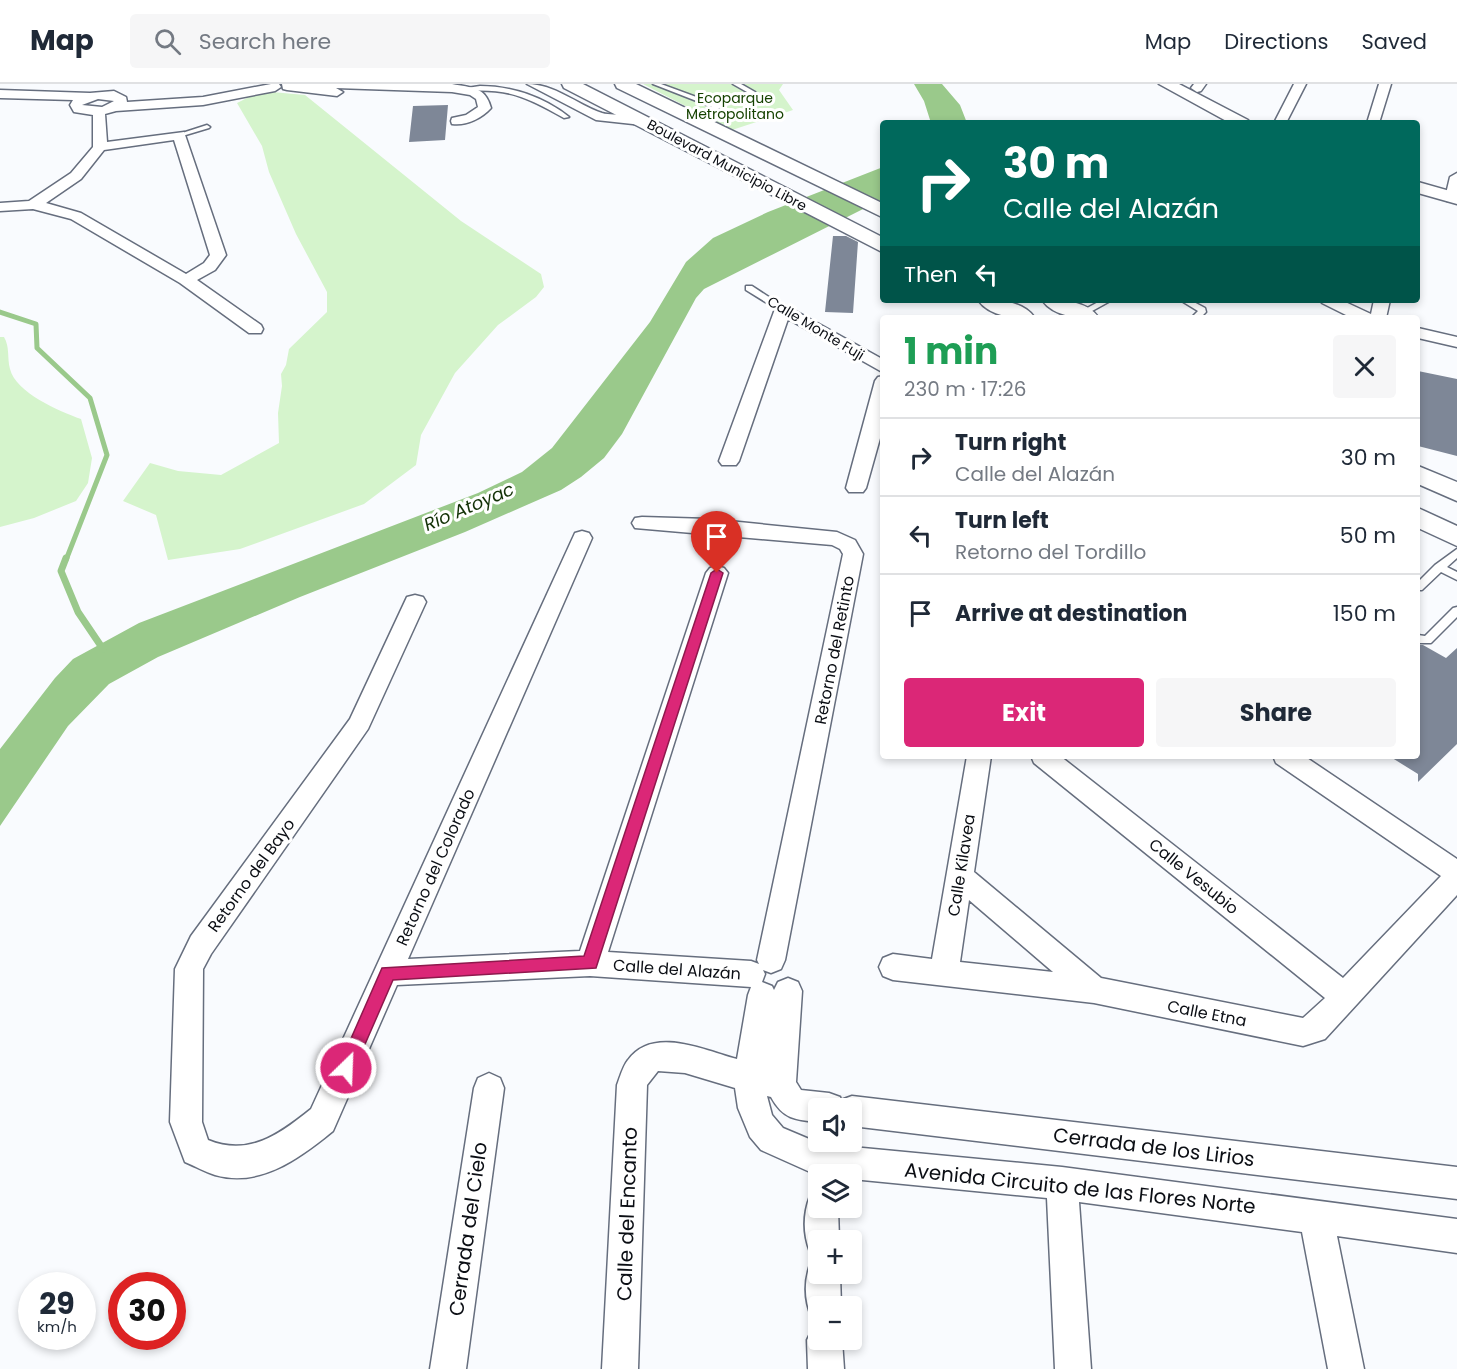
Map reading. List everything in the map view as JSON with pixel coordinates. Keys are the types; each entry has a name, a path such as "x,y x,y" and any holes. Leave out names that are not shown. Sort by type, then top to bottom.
{"main road":[{"name":"Boulevard Municipio Libre","path":"570,84 880,245"},
{"name":"Boulevard Municipio Libre","path":"623,84 880,210"},
{"path":"995,303 1018,315"},
{"path":"1059,303 1082,315"},
{"path":"1420,475 1457,493"},
{"path":"1420,518 1457,537"}],"street":[{"path":"107,94 117,84"},
{"path":"76,105 78,109 99,111 118,104 191,95 249,84"},
{"path":"328,84 464,89 482,97 485,108 470,118 457,121"},
{"path":"533,84 601,117 642,121"},
{"path":"1167,84 1236,120"},
{"path":"1282,120 1300,84"},
{"path":"1374,120 1385,84"},
{"path":"118,104 203,101 281,85 325,92 375,93 402,88"},
{"path":"1195,85 1257,120"},
{"path":"0,94 89,97 107,94 119,96 118,104"},
{"path":"0,103 76,105 89,97"},
{"path":"33,205 76,176 100,147 99,111"},
{"path":"100,147 179,135 218,255 216,261 209,267 186,280"},
{"path":"1455,202 1457,177"},
{"path":"1420,187 1455,202"},
{"path":"1420,200 1455,202"},
{"path":"0,207 33,205 76,216 186,280 255,329"},
{"path":"1334,303 1359,315"},
{"path":"729,461 783,309"},
{"name":"Calle Monte Fuji","path":"783,309 880,366"},
{"path":"1420,333 1457,342"},
{"path":"856,488 878,431 880,414"},
{"name":"Retorno del Retinto","path":"642,523 709,526 837,539 849,545 853,554 768,980"},
{"name":"Retorno del Colorado","path":"216,1161 251,1163 292,1145 322,1120 582,538"},
{"path":"590,963 717,573"},
{"name":"Retorno del Bayo","path":"216,1161 196,1151 186,1122 189,969 201,945 360,723 415,602"},
{"name":"Calle Kilavea","path":"944,974 979,759"},
{"name":"Calle Vesubio","path":"1047,759 1345,997"},
{"path":"1289,759 1457,875"},
{"name":"Calle Etna","path":"893,967 1094,990 1303,1032 1315,1029 1457,875"},
{"path":"960,876 1094,990"},
{"name":"Calle del Alazán","path":"388,973 590,963 768,980"},
{"path":"768,980 749,1078 781,1084"},
{"path":"768,980 781,1084 790,1101 808,1106"},
{"name":"Calle del Encanto","path":"620,1369 632,1085 636,1071 644,1062 674,1055 749,1078"},
{"name":"Avenida Circuito de las Flores Norte","path":"749,1078 753,1108 761,1126 772,1139 816,1164"},
{"name":"Cerrada del Cielo","path":"447,1369 489,1088"},
{"name":"Cerrada de los Lirios","path":"862,1112 1457,1183"},
{"name":"Avenida Circuito de las Flores Norte","path":"862,1170 1062,1183 1316,1215 1457,1236"},
{"path":"1062,1183 1073,1369"},
{"path":"1316,1215 1346,1369"},
{"path":"825,1350 826,1369"}],"lane":[{"path":"656,84 719,107"},
{"path":"687,115 719,107 752,92 736,84"},
{"path":"464,89 488,85 510,87 566,117"},
{"path":"687,115 704,103"},
{"path":"179,135 207,127"},
{"name":"Calle Monte Fuji","path":"749,288 783,309"},
{"path":"1086,315 1104,303"},
{"path":"1189,303 1202,310 1198,315"},
{"path":"1420,585 1457,552"},
{"path":"1439,567 1457,576"},
{"path":"1420,639 1427,640 1457,611"}],"green space":[{"name":"Ecoparque Metropolitano","path":"643,84 783,84 779,90 793,110 732,130"},
{"path":"272,92 305,95 461,221 541,274 544,287 536,297 498,325 455,373 421,435 416,465 364,504 240,549 168,560 156,515 123,501 150,463 178,471 221,475 279,443 278,413 282,386 281,374 286,365 289,349 327,312 327,292 296,234 269,172 262,146 237,103 251,96"},
{"path":"0,337 4,337 6,341 10,369 21,386 40,400 81,419 92,458 88,483 76,501 34,518 0,527"}],"water":[{"path":"914,84 942,84 960,105 966,120 930,120 924,101"},
{"name":"Río Atoyac","path":"880,168 880,201 704,289 696,298 622,434 604,458 581,477 561,490 465,532 300,597 158,657 109,684 68,726 0,826 0,749 55,678 73,659 139,623 478,493 522,472 552,448 650,322 686,262 713,238 768,212"}],"building":[{"path":"448,105 445,140 409,142 413,106"},
{"path":"833,236 846,236 858,242 853,313 825,312"},
{"path":"1420,371 1457,379 1457,456 1420,447"},
{"path":"1420,645 1446,658 1457,648 1457,744 1418,782 1418,774 1394,759 1420,759"}],"waterway":[{"path":"0,312 36,324 37,348 90,398 107,455 66,560"},
{"path":"66,558 61,571 78,612 103,649"}],"route":[{"path":"346,1068 388,973 590,963 717,573"}]}
